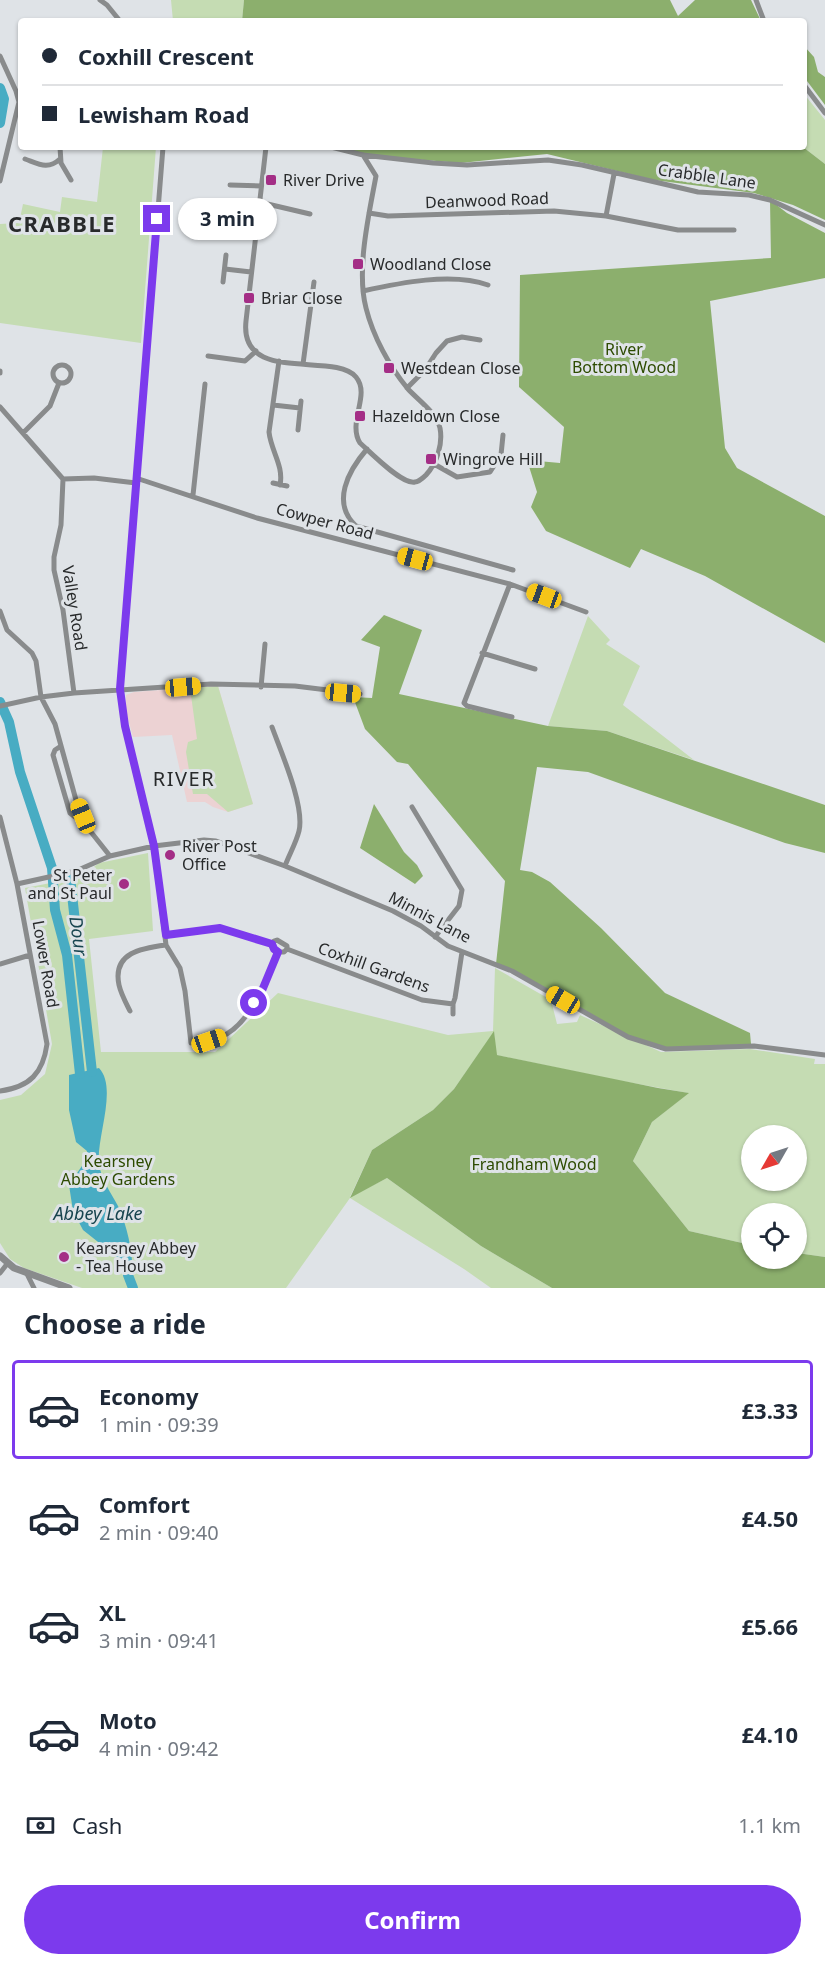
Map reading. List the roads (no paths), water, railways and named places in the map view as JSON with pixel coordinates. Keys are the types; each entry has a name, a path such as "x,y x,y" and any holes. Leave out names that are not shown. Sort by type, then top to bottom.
{"street":[{"path":"100,0 107,4 118,18"},
{"path":"756,0 763,18"},
{"path":"0,56 18,96"},
{"path":"807,89 825,113"},
{"path":"0,181 1,166 18,109"},
{"path":"60,150 64,170 71,180"},
{"path":"163,150 120,689 125,726 154,846 166,945 180,968 191,1043 222,1037 247,1014 261,993 278,952"},
{"path":"266,150 245,329 246,337 256,351 270,360 343,369 355,375 362,392 355,432 360,443 404,481 415,482 425,476 434,464 439,451 440,426 435,417 407,388 394,370 375,333 366,309 363,291 366,228 376,176 363,155"},
{"name":"Crabble Lane","path":"343,150 363,155 467,165 548,160 582,165 698,192 749,195 770,200 825,225"},
{"path":"26,159 45,166 60,159"},
{"path":"606,216 614,174"},
{"path":"230,184 261,186"},
{"path":"259,202 310,214"},
{"name":"Deanwood Road","path":"369,213 388,216 554,211 606,216 678,230 734,231"},
{"path":"223,282 226,255"},
{"path":"225,269 251,272"},
{"path":"363,291 402,282 441,280 477,281 488,285"},
{"path":"303,364 314,282"},
{"path":"407,388 425,370 447,341 462,337 480,340"},
{"path":"208,356 245,361 256,351"},
{"path":"279,361 269,432 270,442 282,473 280,485"},
{"path":"22,433 51,406 59,383"},
{"path":"193,495 205,384"},
{"path":"273,405 301,405 298,430"},
{"path":"0,407 63,479"},
{"path":"434,464 457,477 490,472 501,455 503,435"},
{"path":"366,449 352,467 343,501 347,518 356,526 513,570"},
{"name":"Cowper Road","path":"63,479 94,478 136,481 193,495 257,518 510,584 586,612"},
{"name":"Valley Road","path":"63,479 61,525 54,557 54,570 63,610 74,693"},
{"path":"273,483 287,486"},
{"path":"510,584 464,703 466,706 512,717"},
{"path":"0,611 7,630 32,653 36,661 41,697 55,724 76,800 87,827 110,856"},
{"path":"261,687 265,644"},
{"path":"482,653 536,669"},
{"path":"0,706 74,693 218,684 261,687 295,686 360,694"},
{"path":"272,727 295,792 299,823 298,832 285,866"},
{"path":"61,746 55,750 53,755 70,813 75,817 83,816"},
{"path":"413,812 462,890 459,906 435,937"},
{"name":"Lower Road","path":"0,817 17,884 47,1044 44,1062 28,1082 15,1089 0,1091"},
{"name":"Minnis Lane","path":"17,884 76,871 110,856 154,846 204,840 216,841 393,910 421,926 448,946 512,971 628,1037 666,1048 754,1046 825,1055"},
{"name":"Coxhill Gardens","path":"166,935 220,928 272,944 277,940 285,944 287,949 416,998 453,1004"},
{"path":"272,944 278,952 284,952 287,949"},
{"path":"130,1011 119,985 118,973 122,964 134,951 166,945"},
{"path":"453,1014 462,952"},
{"path":"0,964 30,955"},
{"path":"0,1256 7,1264 27,1274 69,1288"},
{"path":"0,1273 7,1264"},
{"path":"27,1274 34,1288"}],"water":[{"name":"Abbey Lake","path":"99,1068 107,1088 107,1100 99,1164 127,1231 133,1274 126,1275 117,1257 83,1230 73,1211 69,1185 86,1160 87,1151 76,1142 69,1110 69,1075"}],"waterway":[{"name":"Dour","path":"0,88 4,99 0,123"},
{"name":"Dour","path":"0,702 9,722 20,772 52,868 55,910 67,955 80,1074"},
{"name":"Dour","path":"70,877 92,1072"},
{"path":"128,1275 133,1288"}],"place":[{"name":"River Drive","path":"271,180"},
{"name":"Woodland Close","path":"358,264"},
{"name":"Briar Close","path":"249,298"},
{"name":"Westdean Close","path":"389,368"},
{"name":"Hazeldown Close","path":"360,416"},
{"name":"Wingrove Hill","path":"431,459"},
{"name":"River Post Office","path":"170,855"},
{"name":"St Peter and St Paul","path":"124,884"},
{"name":"Kearsney Abbey - Tea House","path":"64,1257"}],"district":[{"name":"CRABBLE","path":"62,224"},
{"name":"RIVER","path":"184,779"}],"park label":[{"name":"River Bottom Wood","path":"624,358"},
{"name":"Frandham Wood","path":"534,1164"},
{"name":"Kearsney Abbey Gardens","path":"118,1170"}]}
